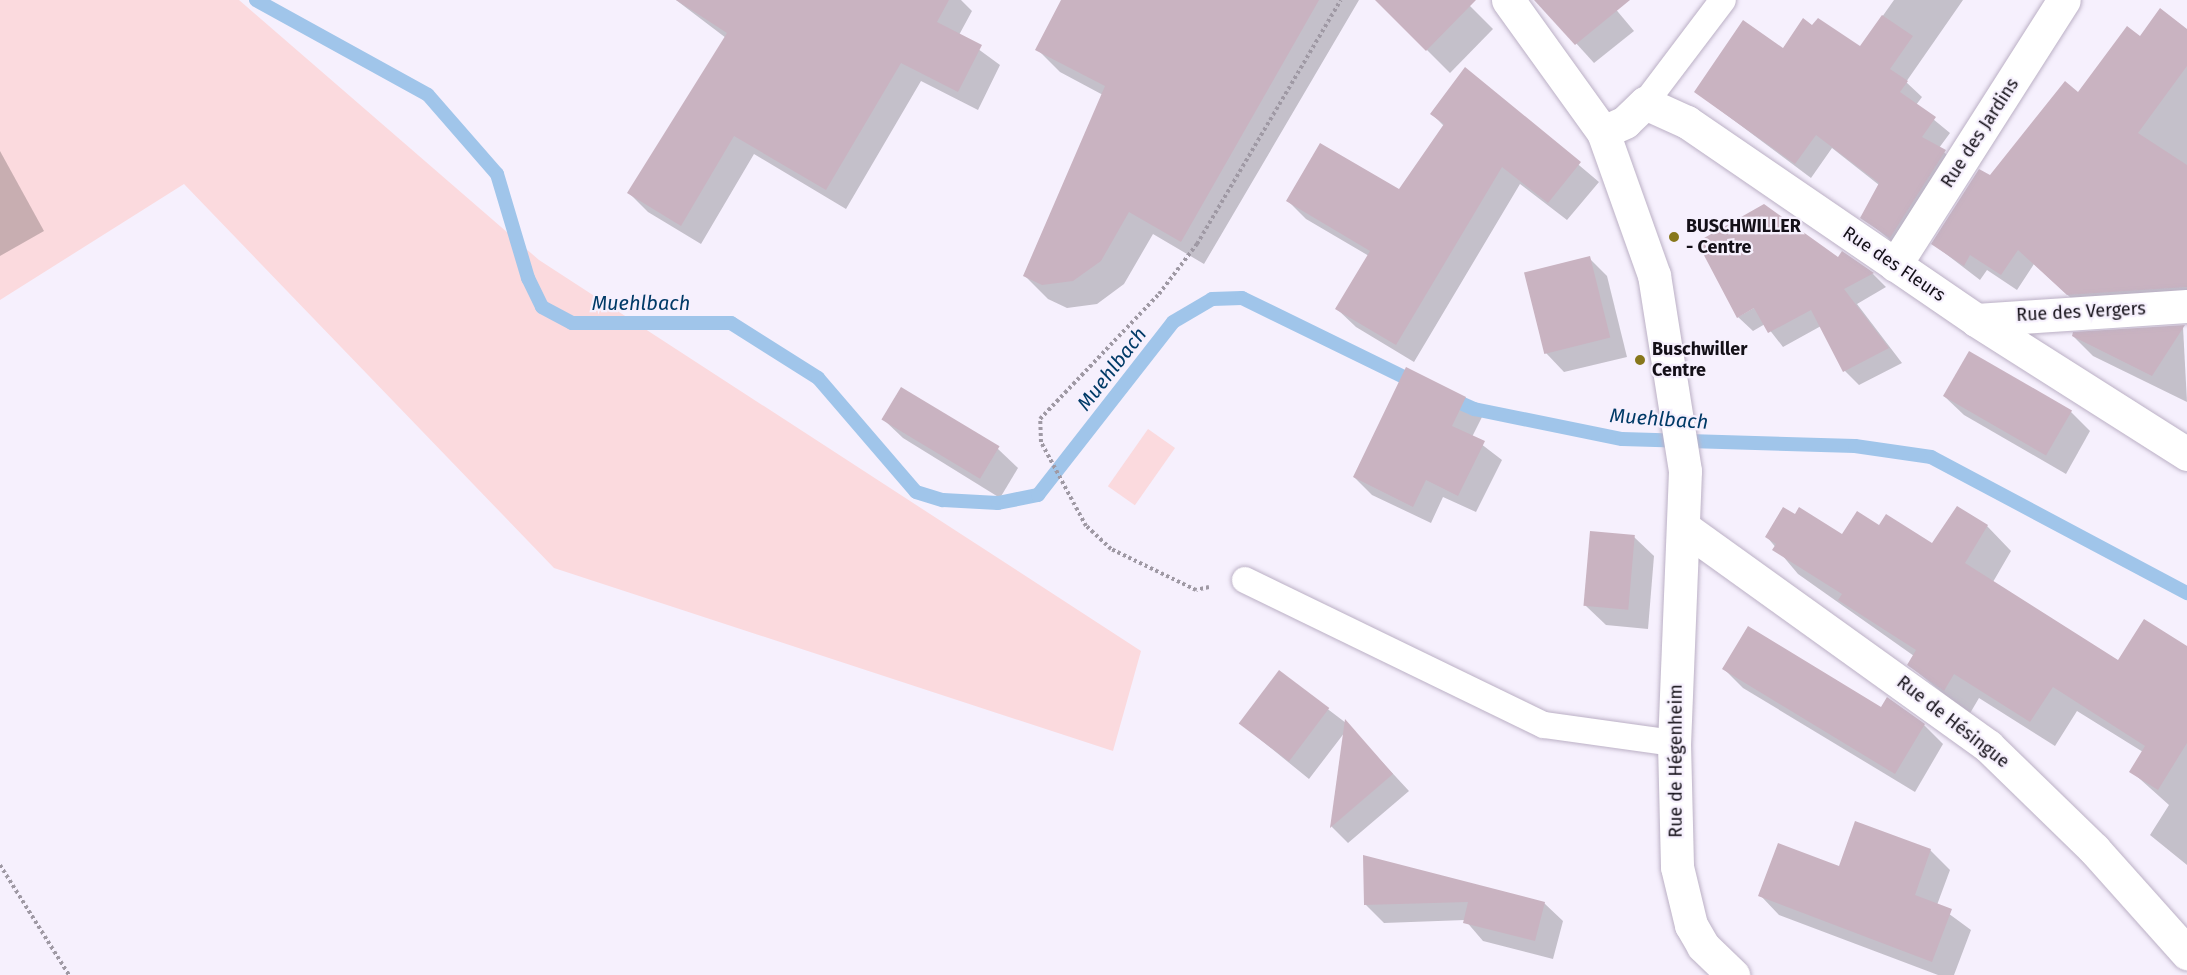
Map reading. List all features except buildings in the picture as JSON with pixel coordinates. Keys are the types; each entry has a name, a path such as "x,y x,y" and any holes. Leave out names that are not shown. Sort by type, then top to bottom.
{"street":[{"name":"Rue de Hégenheim","path":"1508,0 1603,132 1654,275 1685,471 1686,529 1674,743 1681,901 1703,946 1733,975"},
{"name":"Rue des Jardins","path":"1895,265 2064,0"},
{"path":"1603,132 1625,122 1645,103"},
{"name":"Rue des Fleurs","path":"1645,103 1687,122 1976,320 2187,454"},
{"name":"Rue des Vergers","path":"1976,320 2187,306"},
{"name":"Rue de Hésingue","path":"1686,529 1988,746 2094,849 2187,953"}],"lane":[{"path":"1645,103 1723,0"},
{"path":"1245,580 1544,725 1674,743"}],"path":[{"path":"1245,580 1196,590 1111,549 1086,526 1041,442 1040,419 1051,402 1159,294 1197,244 1341,0"},
{"path":"0,865 69,975"}],"shaded area":[{"path":"0,0 239,0 539,260 1141,651 1113,751 554,568 184,184 0,300"},
{"path":"1148,429 1175,448 1135,505 1108,486"}],"waterway":[{"name":"Muehlbach","path":"256,0 428,95 497,174 528,278 542,307 572,323 731,323 818,378 916,492 943,500 998,503 1038,495 1173,322 1212,299 1242,298 1418,384"},
{"name":"Muehlbach","path":"1447,397 1474,409 1622,439 1855,446 1931,457 2187,593"}],"place":[{"name":"BUSCHWILLER - Centre","path":"1674,237"},
{"name":"Buschwiller Centre","path":"1640,360"}]}
